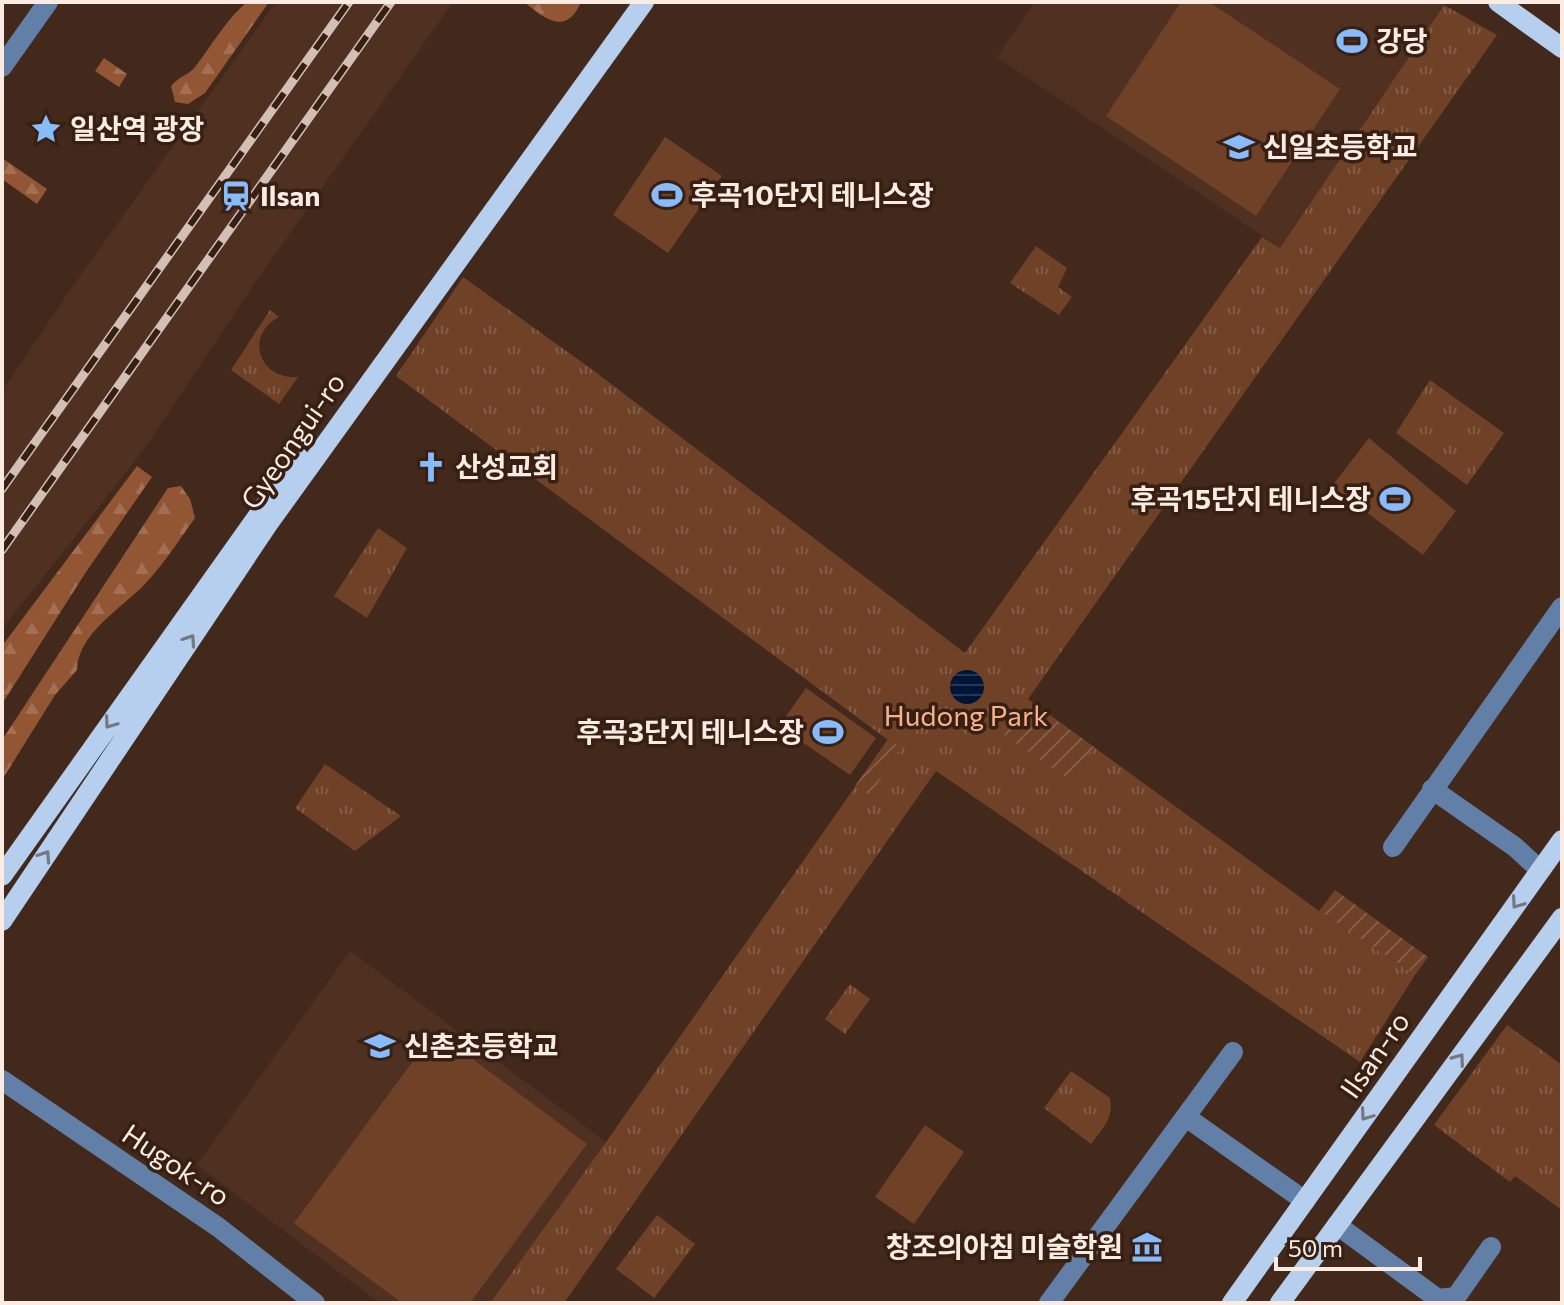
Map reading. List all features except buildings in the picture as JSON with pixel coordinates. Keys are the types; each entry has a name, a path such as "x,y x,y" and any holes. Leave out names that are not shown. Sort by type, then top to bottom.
{"main road":[{"name":"Gyeongui-ro","path":"2,876 256,516 631,2"},
{"name":"Gyeongui-ro","path":"2,921 277,511 644,2"},
{"path":"1498,2 1562,48"},
{"name":"Ilsan-ro","path":"1232,1303 1562,840"},
{"path":"1280,1303 1562,918"}],"street":[{"path":"2,67 10,40 48,2"},
{"path":"1393,847 1562,607"},
{"path":"1432,789 1515,847 1540,870"},
{"path":"1049,1303 1233,1052"},
{"name":"Hugok-ro","path":"2,1080 218,1227 315,1303"},
{"path":"1186,1117 1305,1201"},
{"path":"1337,1225 1437,1301 1456,1297 1491,1247"}],"shaded area":[{"path":"276,2 453,2 255,283 143,451 2,629 2,391 68,293"},
{"name":"신일초등학교","path":"1035,2 1440,2 1444,5 1280,248 997,57"},
{"name":"신촌초등학교","path":"350,951 606,1142 490,1303 380,1303 197,1165"}],"green space":[{"path":"247,2 269,2 205,93 188,104 175,102 171,86 193,70 225,25"},
{"path":"524,2 581,2 575,13 562,22 539,14"},
{"path":"1181,2 1209,2 1340,89 1256,216 1106,116"},
{"name":"Hudong Park","path":"1444,5 1497,35 1028,699 1319,911 1415,975 1360,1062 936,771 564,1303 490,1303 888,740 396,376 463,277 590,368 965,653 1262,237 1280,248"},
{"path":"104,58 127,74 119,87 95,71"},
{"name":"후곡10단지 테니스장","path":"665,137 722,176 668,253 613,215"},
{"path":"2,158 47,189 37,204 2,179"},
{"path":"1036,246 1067,268 1058,287 1072,297 1059,315 1010,283"},
{"path":"270,310 279,317 262,334 259,345 261,355 274,371 298,377 279,404 231,370"},
{"path":"1430,380 1504,433 1467,485 1396,433"},
{"name":"후곡15단지 테니스장","path":"1369,438 1456,511 1423,555 1332,486"},
{"path":"137,466 152,477 86,572 2,704 2,646"},
{"path":"181,486 190,499 195,518 152,576 93,633 79,657 77,670 55,695 2,780 2,740 168,488"},
{"path":"378,528 407,548 367,618 334,596"},
{"name":"후곡3단지 테니스장","path":"806,688 876,738 850,775 779,726"},
{"path":"1028,700 1094,747 1071,781 1004,735"},
{"path":"888,739 901,748 870,795 855,786"},
{"path":"325,764 401,816 355,851 295,808"},
{"path":"1335,890 1428,957 1415,975 1319,911"},
{"path":"850,984 870,999 845,1034 825,1019"},
{"path":"1507,1025 1562,1065 1562,1210 1515,1176 1510,1182 1434,1125"},
{"path":"435,1031 587,1144 470,1303 402,1303 294,1223"},
{"path":"1071,1071 1110,1098 1109,1117 1091,1144 1044,1108"},
{"path":"925,1125 964,1152 914,1224 875,1197"},
{"path":"657,1215 695,1244 654,1298 616,1269"}],"water":[{"path":"967,670 979,675 984,687 979,699 967,704 955,699 950,687 955,675"}],"railway":[{"path":"2,489 349,2"},
{"path":"2,550 391,2"}],"place":[{"name":"강당","path":"1352,41"},
{"name":"일산역 광장","path":"46,129"},
{"name":"신일초등학교","path":"1239,147"},
{"name":"후곡10단지 테니스장","path":"667,195"},
{"name":"Ilsan","path":"236,196"},
{"name":"산성교회","path":"431,467"},
{"name":"후곡15단지 테니스장","path":"1395,499"},
{"name":"후곡3단지 테니스장","path":"828,732"},
{"name":"신촌초등학교","path":"380,1046"},
{"name":"창조의아침 미술학원","path":"1147,1247"}]}
